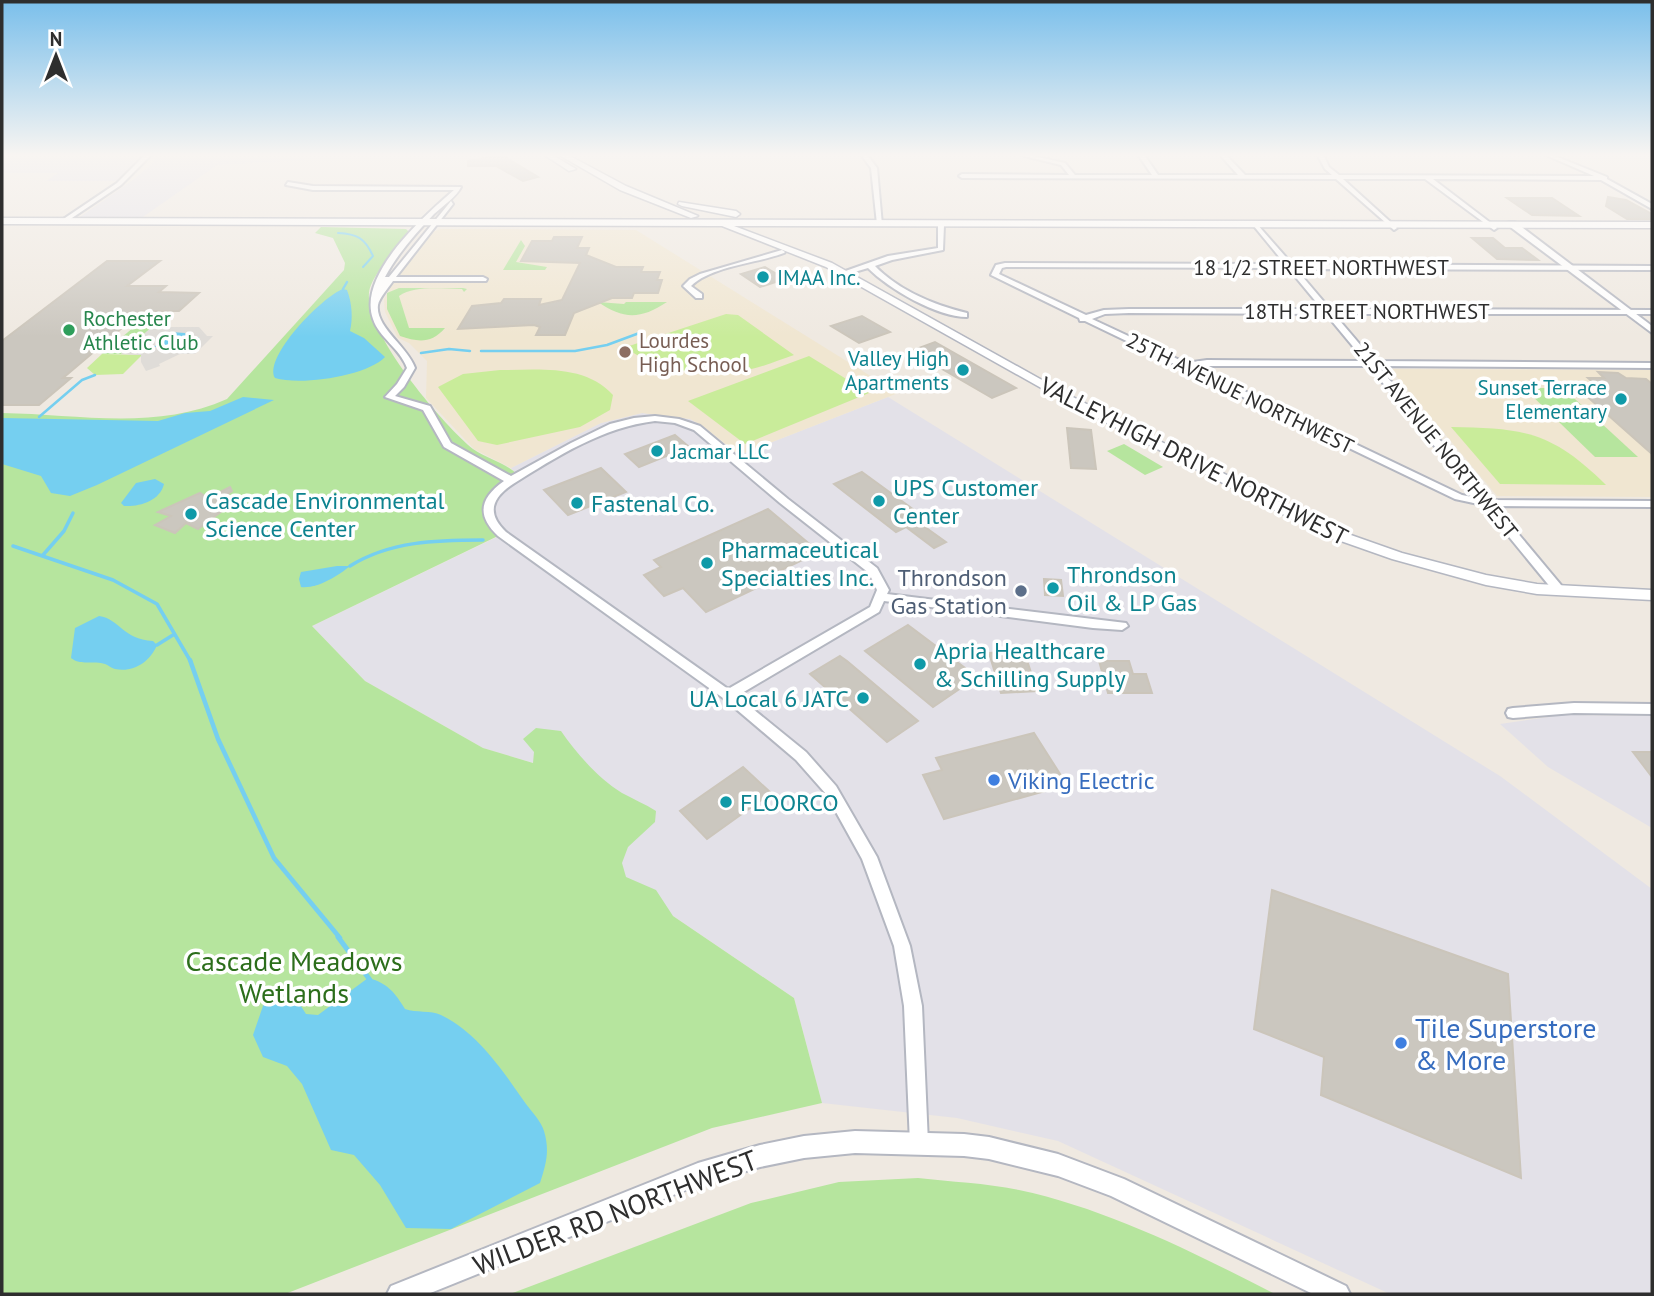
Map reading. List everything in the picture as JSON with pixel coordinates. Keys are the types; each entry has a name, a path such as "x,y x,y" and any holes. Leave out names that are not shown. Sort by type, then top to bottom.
{"main road":[{"path":"634,221 641,216"},
{"name":"VALLEYHIGH DRIVE NORTHWEST","path":"674,216 707,223"},
{"name":"VALLEYHIGH DRIVE NORTHWEST","path":"691,216 841,274"},
{"path":"771,216 829,222 941,225 1652,227"},
{"path":"2,221 829,222"},
{"path":"436,223 690,221"},
{"path":"707,223 801,226 875,224"},
{"name":"VALLEYHIGH DRIVE NORTHWEST","path":"724,225 812,257 1063,396 1326,531 1460,574 1560,591 1652,595"},
{"path":"775,243 768,236 770,231 801,226"}],"street":[{"path":"64,221 71,216"},
{"path":"430,216 383,282 374,306 376,318 384,332 409,359 411,368 401,385 389,397 427,408 447,445 512,481"},
{"path":"383,282 441,216"},
{"path":"875,224 876,216"},
{"path":"1381,216 1392,226"},
{"path":"1478,216 1491,226"},
{"path":"841,274 891,258 942,249 941,225"},
{"name":"21ST AVENUE NORTHWEST","path":"1256,225 1374,363 1560,591"},
{"path":"1514,226 1652,330"},
{"path":"699,296 688,286 696,277 758,262 782,252"},
{"path":"870,265 885,279 944,310 964,315"},
{"name":"18 1/2 STREET NORTHWEST","path":"995,275 999,267 1005,265 1652,268"},
{"name":"25TH AVENUE NORTHWEST","path":"995,275 1443,490 1472,501 1652,503"},
{"path":"383,282 481,283"},
{"name":"18TH STREET NORTHWEST","path":"1083,319 1096,313 1115,311 1652,312"},
{"path":"1183,366 1207,363 1652,365"},
{"path":"728,695 875,610 882,597 881,583 873,571 697,428 682,422 651,419 622,423 604,429 512,481 490,502 489,512 494,527 728,695 792,748 831,790 869,857 897,926 909,977 916,1051 919,1143"},
{"path":"882,597 1122,626"},
{"path":"1513,713 1574,708 1652,709"},
{"name":"WILDER RD NORTHWEST","path":"399,1294 698,1174 760,1156 804,1147 855,1142 989,1148 1058,1165 1116,1188 1338,1294"}],"shaded area":[{"path":"81,216 144,216 143,217"},
{"name":"Lourdes High School","path":"441,229 636,230 898,393 739,455 690,419 642,413 601,423 511,468 474,449 426,398 427,361 409,343 398,338 385,312 384,299 400,271 432,232"},
{"path":"152,327 199,327 207,336 213,336 195,354 180,354 146,371 141,355 121,354"},
{"path":"1390,369 1652,370 1652,497 1497,496"},
{"path":"888,397 1500,776 1652,889 1652,1294 1390,1294 1058,1141 957,1118 822,1103 794,998 620,880 581,777 483,748 365,681 312,626 501,535 489,506 515,473 511,468 601,423 642,413 690,419 739,455"},
{"path":"1562,715 1652,716 1652,828 1548,767 1500,724"}],"green space":[{"name":"Cascade Meadows Wetlands","path":"321,227 406,229 410,233 384,264 371,285 369,302 376,323 405,372 442,419 473,449 516,473 489,506 502,534 312,626 365,681 483,748 533,763 534,752 523,739 536,728 561,731 596,773 622,793 656,811 655,822 628,847 622,863 626,877 656,890 673,916 794,998 822,1103 712,1128 285,1294 2,1294 2,413 144,418 200,409 227,399 344,270 345,263 333,238 315,233"},
{"path":"521,240 525,246 516,262 547,267 545,270 503,270"},
{"path":"399,288 437,288 413,290 399,296 409,328 445,328 429,339 413,340 400,336 387,309 387,293"},
{"path":"598,302 667,302 648,312 632,315 616,312"},
{"path":"726,314 738,315 794,355 747,370 701,373 651,362 626,347"},
{"path":"134,327 152,327 121,354 102,354"},
{"path":"102,354 142,355 123,374 95,375 87,368"},
{"path":"809,356 869,393 745,444 688,401"},
{"path":"500,370 561,371 589,378 613,395 610,410 580,427 497,445 478,441 438,387 463,374"},
{"path":"1524,388 1563,388 1638,457 1595,457"},
{"path":"1451,427 1499,429 1536,436 1569,454 1606,485 1500,484"},
{"path":"1124,444 1163,467 1145,475 1107,451"},
{"path":"918,1178 1007,1188 1085,1208 1182,1248 1275,1294 510,1294 751,1203 839,1182"}],"water":[{"path":"343,289 347,290 351,305 350,331 364,338 385,357 364,369 333,378 301,381 275,378 274,368 286,342 322,303"},
{"path":"171,332 199,337 183,352 173,352 180,344 154,347"},
{"path":"243,397 274,400 70,496 51,493 41,476 2,464 2,418 158,421 185,413 210,411"},
{"path":"155,479 164,484 154,499 136,505 124,506 121,503 136,483"},
{"path":"350,566 320,584 301,587 301,572"},
{"path":"99,616 112,621 134,637 153,641 157,645 154,651 140,665 122,670 71,658 75,628"},
{"path":"368,978 390,989 405,1009 437,1013 454,1023 489,1054 543,1127 547,1151 540,1183 451,1229 406,1228 380,1185 354,1155 331,1150 302,1084 287,1066 263,1057 253,1035 264,1003 274,993 299,1003 306,1014 318,1015"}],"building":[{"path":"1623,216 1652,216 1652,219 1627,219"},
{"name":"Lourdes High School","path":"554,237 582,237 577,248 589,248 586,255 616,267 643,267 641,272 660,272 657,280 662,280 658,293 634,293 632,298 612,298 574,313 565,335 536,335 540,327 534,325 458,329 472,306 501,303 504,299 541,299 539,305 562,300 580,263 521,261 532,241 552,241"},
{"path":"1472,238 1493,238 1505,248 1522,248 1538,260 1497,259"},
{"name":"Rochester Athletic Club","path":"107,261 160,261 127,286 166,286 159,292 199,293 179,311 142,311 63,378 71,378 39,405 2,405 2,341"},
{"name":"IMAA Inc.","path":"765,267 785,279 760,287 741,274"},
{"path":"862,316 890,332 859,343 831,326"},
{"name":"Valley High Apartments","path":"935,342 1016,388 992,398 911,351"},
{"name":"Sunset Terrace Elementary","path":"1598,372 1646,379 1652,384 1652,454 1573,384 1595,384 1588,378 1604,378"},
{"path":"1067,428 1091,430 1096,469 1071,468"},
{"name":"Jacmar LLC","path":"675,435 689,447 639,467 625,454"},
{"name":"Fastenal Co.","path":"601,468 626,492 568,515 544,490"},
{"name":"UPS Customer Center","path":"862,472 925,518 918,522 946,542 934,548 906,527 896,532 834,484"},
{"name":"Cascade Environmental Science Center","path":"230,487 232,491 218,502 230,505 198,529 186,523 175,533 155,525 171,516 158,512 200,493 208,498"},
{"name":"Pharmaceutical Specialties Inc.","path":"768,509 819,552 769,576 773,580 706,612 683,588 664,596 644,575 661,567 654,560"},
{"name":"Throndson Oil & LP Gas","path":"1044,579 1061,580 1063,596 1045,595"},
{"name":"Apria Healthcare & Schilling Supply","path":"908,625 977,677 933,707 865,651"},
{"path":"1024,651 1037,691 1001,693 989,653"},
{"name":"UA Local 6 JATC","path":"840,656 918,721 887,742 810,674"},
{"path":"1099,661 1129,661 1133,674 1146,674 1152,693 1108,693"},
{"name":"Viking Electric","path":"1034,733 1067,785 944,819 923,775 942,770 936,758"},
{"path":"1633,752 1652,752 1652,777"},
{"name":"FLOORCO","path":"743,767 771,793 707,839 680,811"},
{"name":"Tile Superstore & More","path":"1272,890 1508,974 1521,1178 1321,1095 1324,1057 1254,1029"}],"waterway":[{"path":"338,233 355,236 367,245 373,256 363,267"},
{"path":"343,289 347,282"},
{"path":"481,351 575,351 607,345 642,332"},
{"path":"421,353 449,349 470,351"},
{"path":"39,417 82,380 95,375"},
{"path":"43,555 64,531 73,513"},
{"path":"350,566 381,551 398,547 431,542 483,540"},
{"path":"13,546 113,580 157,604 190,661"},
{"path":"157,645 173,635"},
{"path":"190,661 218,739 274,858 340,938"},
{"path":"338,937 370,980"}],"place":[{"name":"IMAA Inc.","path":"763,277"},
{"name":"Rochester Athletic Club","path":"69,330"},
{"name":"Lourdes High School","path":"625,352"},
{"name":"Valley High Apartments","path":"963,370"},
{"name":"Sunset Terrace Elementary","path":"1621,399"},
{"name":"Jacmar LLC","path":"657,451"},
{"name":"UPS Customer Center","path":"879,501"},
{"name":"Fastenal Co.","path":"577,503"},
{"name":"Cascade Environmental Science Center","path":"191,514"},
{"name":"Pharmaceutical Specialties Inc.","path":"707,563"},
{"name":"Throndson Oil & LP Gas","path":"1053,588"},
{"name":"Throndson Gas Station","path":"1021,591"},
{"name":"Apria Healthcare & Schilling Supply","path":"920,664"},
{"name":"UA Local 6 JATC","path":"863,698"},
{"name":"Viking Electric","path":"994,780"},
{"name":"FLOORCO","path":"726,802"},
{"name":"Tile Superstore & More","path":"1401,1043"}]}
